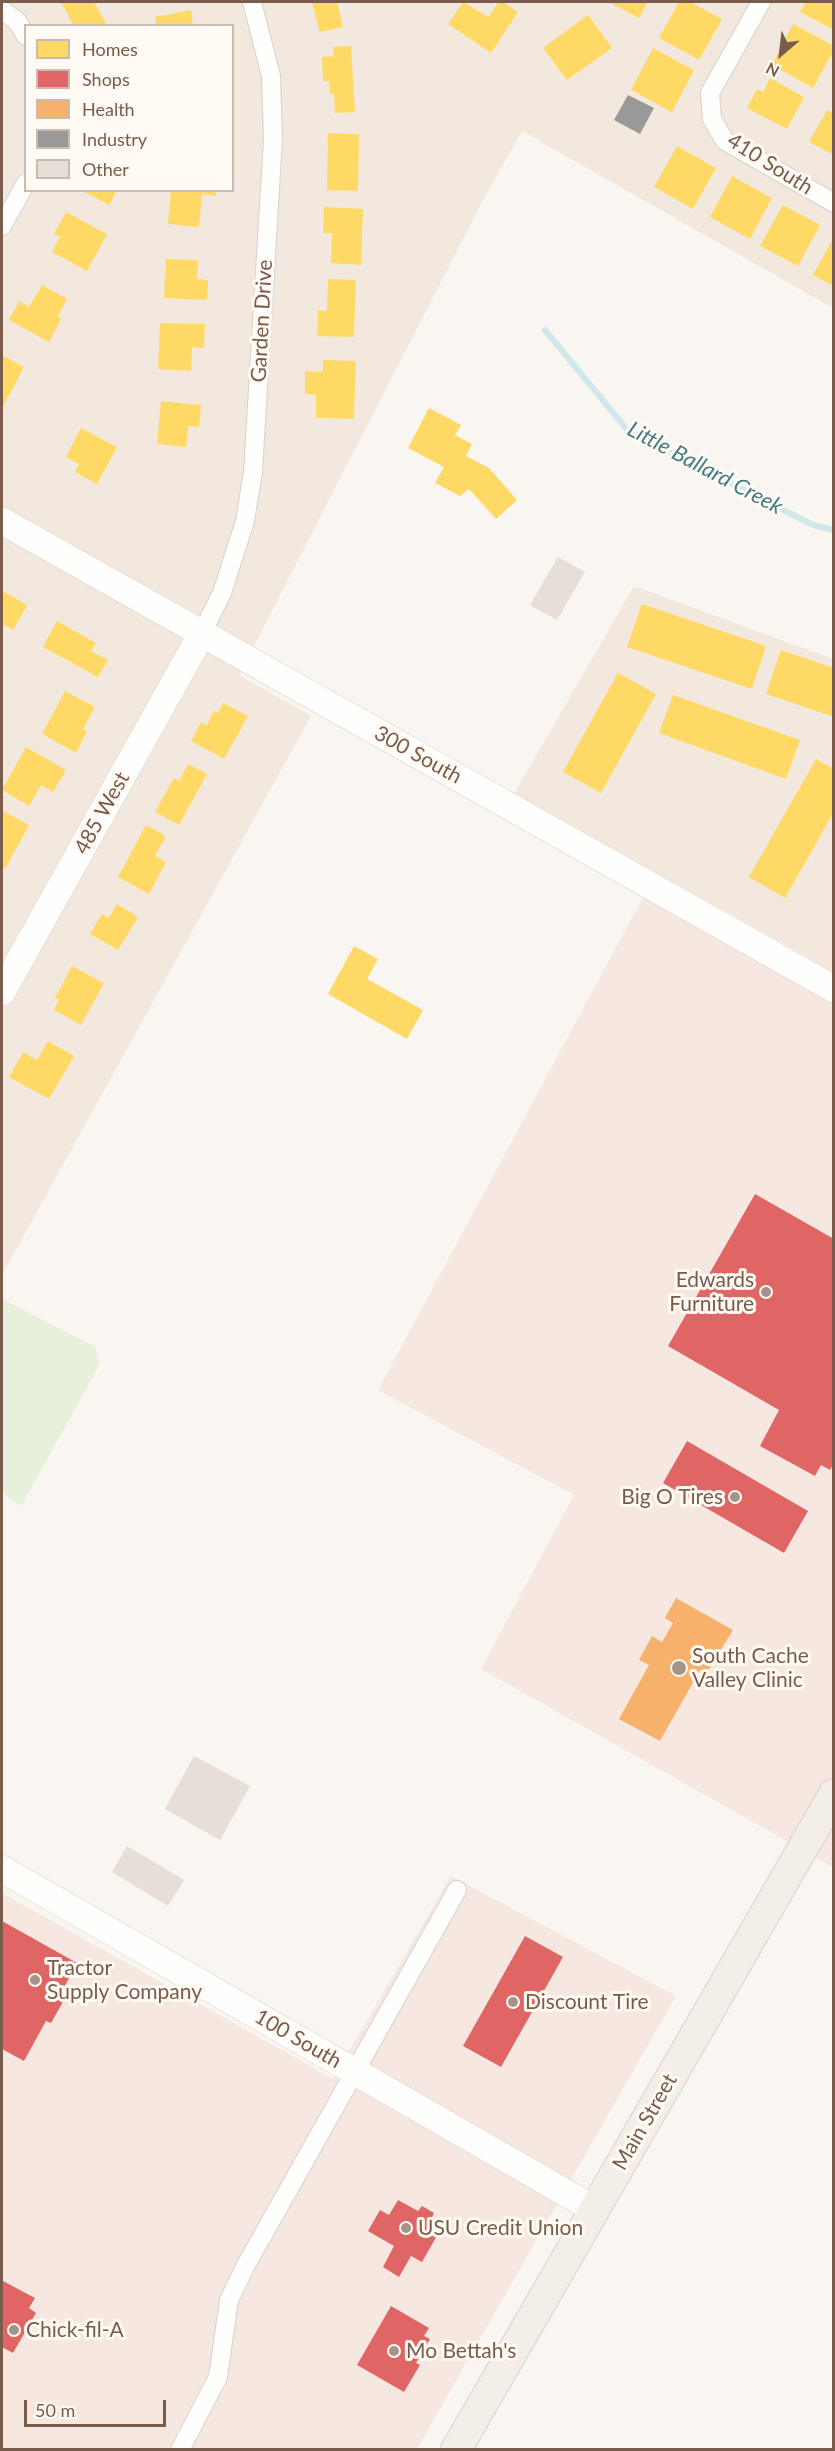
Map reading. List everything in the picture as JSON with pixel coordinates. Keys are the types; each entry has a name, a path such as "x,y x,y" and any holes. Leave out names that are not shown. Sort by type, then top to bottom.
{"main road":[{"name":"Main Street","path":"456,2450 834,1794"}],"street":[{"name":"Garden Drive","path":"202,633 222,593 245,521 253,472 273,139 271,76 252,2"},
{"name":"410 South","path":"761,2 710,93 712,119 725,141 834,203"},
{"path":"2,9 17,21 24,33"},
{"path":"2,226 24,187"},
{"name":"300 South","path":"2,520 834,989"},
{"name":"485 West","path":"2,992 202,633"},
{"name":"100 South","path":"2,1869 594,2209"},
{"path":"180,2450 218,2377 229,2300 264,2232 457,1890"}],"shaded area":[{"path":"2,2 834,2 833,308 522,131 482,202 239,675 311,716 2,1275"},
{"path":"634,586 833,659 833,914 810,958 514,794"},
{"path":"656,873 809,958 833,914 833,1867 481,1669 574,1495 378,1390"},
{"path":"451,1876 676,1996 417,2449 2,2449 2,1893 333,2079"}],"green space":[{"path":"2,1299 95,1347 100,1364 21,1506 2,1492"}],"building: Homes":[{"path":"61,2 94,2 106,23 105,24 73,24"},
{"path":"312,2 337,2 343,27 320,32"},
{"path":"463,2 489,17 498,2 503,2 518,12 491,53 448,24"},
{"path":"608,2 648,2 639,18"},
{"path":"679,2 690,2 722,19 699,60 659,38"},
{"path":"806,2 834,2 834,30 800,12"},
{"path":"191,10 193,24 156,24 155,17"},
{"path":"588,15 612,48 567,80 543,48"},
{"path":"793,24 834,46 813,88 772,65"},
{"path":"351,46 355,112 335,113 334,93 330,94 329,81 323,81 322,57 334,56 333,47"},
{"path":"653,48 694,70 672,112 631,90"},
{"path":"770,78 804,97 787,129 747,108 757,89 763,92"},
{"path":"827,110 834,113 834,155 809,142"},
{"path":"328,133 359,134 358,191 327,190"},
{"path":"677,146 716,168 693,209 654,187"},
{"path":"732,176 772,198 750,239 710,217"},
{"path":"85,192 116,192 109,205"},
{"path":"171,192 216,192 216,196 202,194 199,227 168,224"},
{"path":"783,205 820,225 798,266 760,246"},
{"path":"324,207 363,209 361,265 331,263 332,233 323,233"},
{"path":"66,212 107,234 87,271 52,252 60,237 54,234"},
{"path":"834,237 834,286 813,275"},
{"path":"166,259 198,260 197,279 208,280 207,300 164,298"},
{"path":"328,279 356,280 354,337 317,336 318,310 327,311"},
{"path":"42,285 67,299 58,316 61,319 49,342 9,320 19,301 29,307"},
{"path":"160,323 205,324 204,348 192,347 191,371 158,369"},
{"path":"2,355 24,367 2,409"},
{"path":"323,360 356,361 354,419 316,418 316,395 305,394 305,371 323,372"},
{"path":"161,401 201,405 199,427 188,426 186,447 157,444"},
{"path":"429,408 461,425 455,435 472,444 466,456 489,468 517,500 496,519 469,489 460,496 435,483 444,467 408,448"},
{"path":"81,428 117,447 97,484 75,472 79,464 66,457"},
{"path":"3,591 27,605 13,630 2,624"},
{"path":"642,604 766,646 752,689 627,647"},
{"path":"57,621 96,643 91,651 108,660 98,677 43,647"},
{"path":"781,650 834,668 834,717 766,694"},
{"path":"618,673 656,694 601,793 563,772"},
{"path":"65,691 95,707 83,729 87,731 76,753 42,734"},
{"path":"673,695 800,740 786,779 659,733"},
{"path":"223,703 248,716 224,759 191,741 201,722 207,725 214,711 218,713"},
{"path":"26,747 66,770 53,792 41,785 29,806 2,790"},
{"path":"816,759 834,769 834,812 785,898 749,877"},
{"path":"188,764 207,774 179,825 155,812 174,778 179,781"},
{"path":"3,811 29,825 5,869 2,867"},
{"path":"146,825 166,836 155,856 166,862 149,894 118,877"},
{"path":"117,904 138,917 118,950 90,934 102,914 109,918"},
{"path":"354,946 378,959 367,979 423,1010 407,1039 328,994"},
{"path":"72,966 104,983 81,1025 54,1010 59,1000 55,998"},
{"path":"48,1041 74,1056 49,1099 9,1077 23,1052 37,1060"}],"building: Shops":[{"name":"Edwards Furniture","path":"755,1194 834,1239 834,1447 832,1451 834,1452 834,1463 830,1470 821,1465 815,1476 760,1446 779,1410 668,1346"},
{"name":"Big O Tires","path":"687,1441 808,1511 784,1553 663,1483"},
{"name":"Tractor Supply Company","path":"2,1921 77,1963 59,1997 64,2000 51,2023 46,2021 24,2061 2,2049"},
{"name":"Discount Tire","path":"525,1936 563,1957 501,2067 463,2046"},
{"name":"USU Credit Union","path":"398,2200 418,2211 422,2206 434,2213 431,2219 443,2225 422,2262 411,2256 399,2277 383,2267 394,2246 368,2231 380,2210 389,2215"},
{"name":"Chick-fil-A","path":"3,2281 35,2298 29,2308 36,2313 13,2353 2,2347"},
{"name":"Mo Bettah's","path":"391,2306 429,2328 424,2336 430,2339 416,2363 420,2365 404,2392 357,2365"}],"building: Health":[{"name":"South Cache Valley Clinic","path":"676,1598 733,1630 706,1674 700,1670 660,1741 619,1719 649,1665 639,1660 652,1636 662,1642 673,1623 665,1618"}],"building: Industry":[{"path":"628,95 654,108 640,134 614,120"}],"building: Other":[{"path":"558,557 585,572 557,620 530,605"},
{"path":"194,1756 250,1786 220,1840 165,1809"},
{"path":"127,1846 184,1880 168,1906 112,1872"}],"waterway":[{"name":"Little Ballard Creek","path":"545,330 629,432 813,525 834,530"}],"place":[{"name":"Edwards Furniture","path":"766,1292"},
{"name":"Big O Tires","path":"735,1497"},
{"name":"South Cache Valley Clinic","path":"679,1668"},
{"name":"Tractor Supply Company","path":"35,1980"},
{"name":"Discount Tire","path":"513,2002"},
{"name":"USU Credit Union","path":"406,2228"},
{"name":"Chick-fil-A","path":"14,2330"},
{"name":"Mo Bettah's","path":"394,2351"}]}
